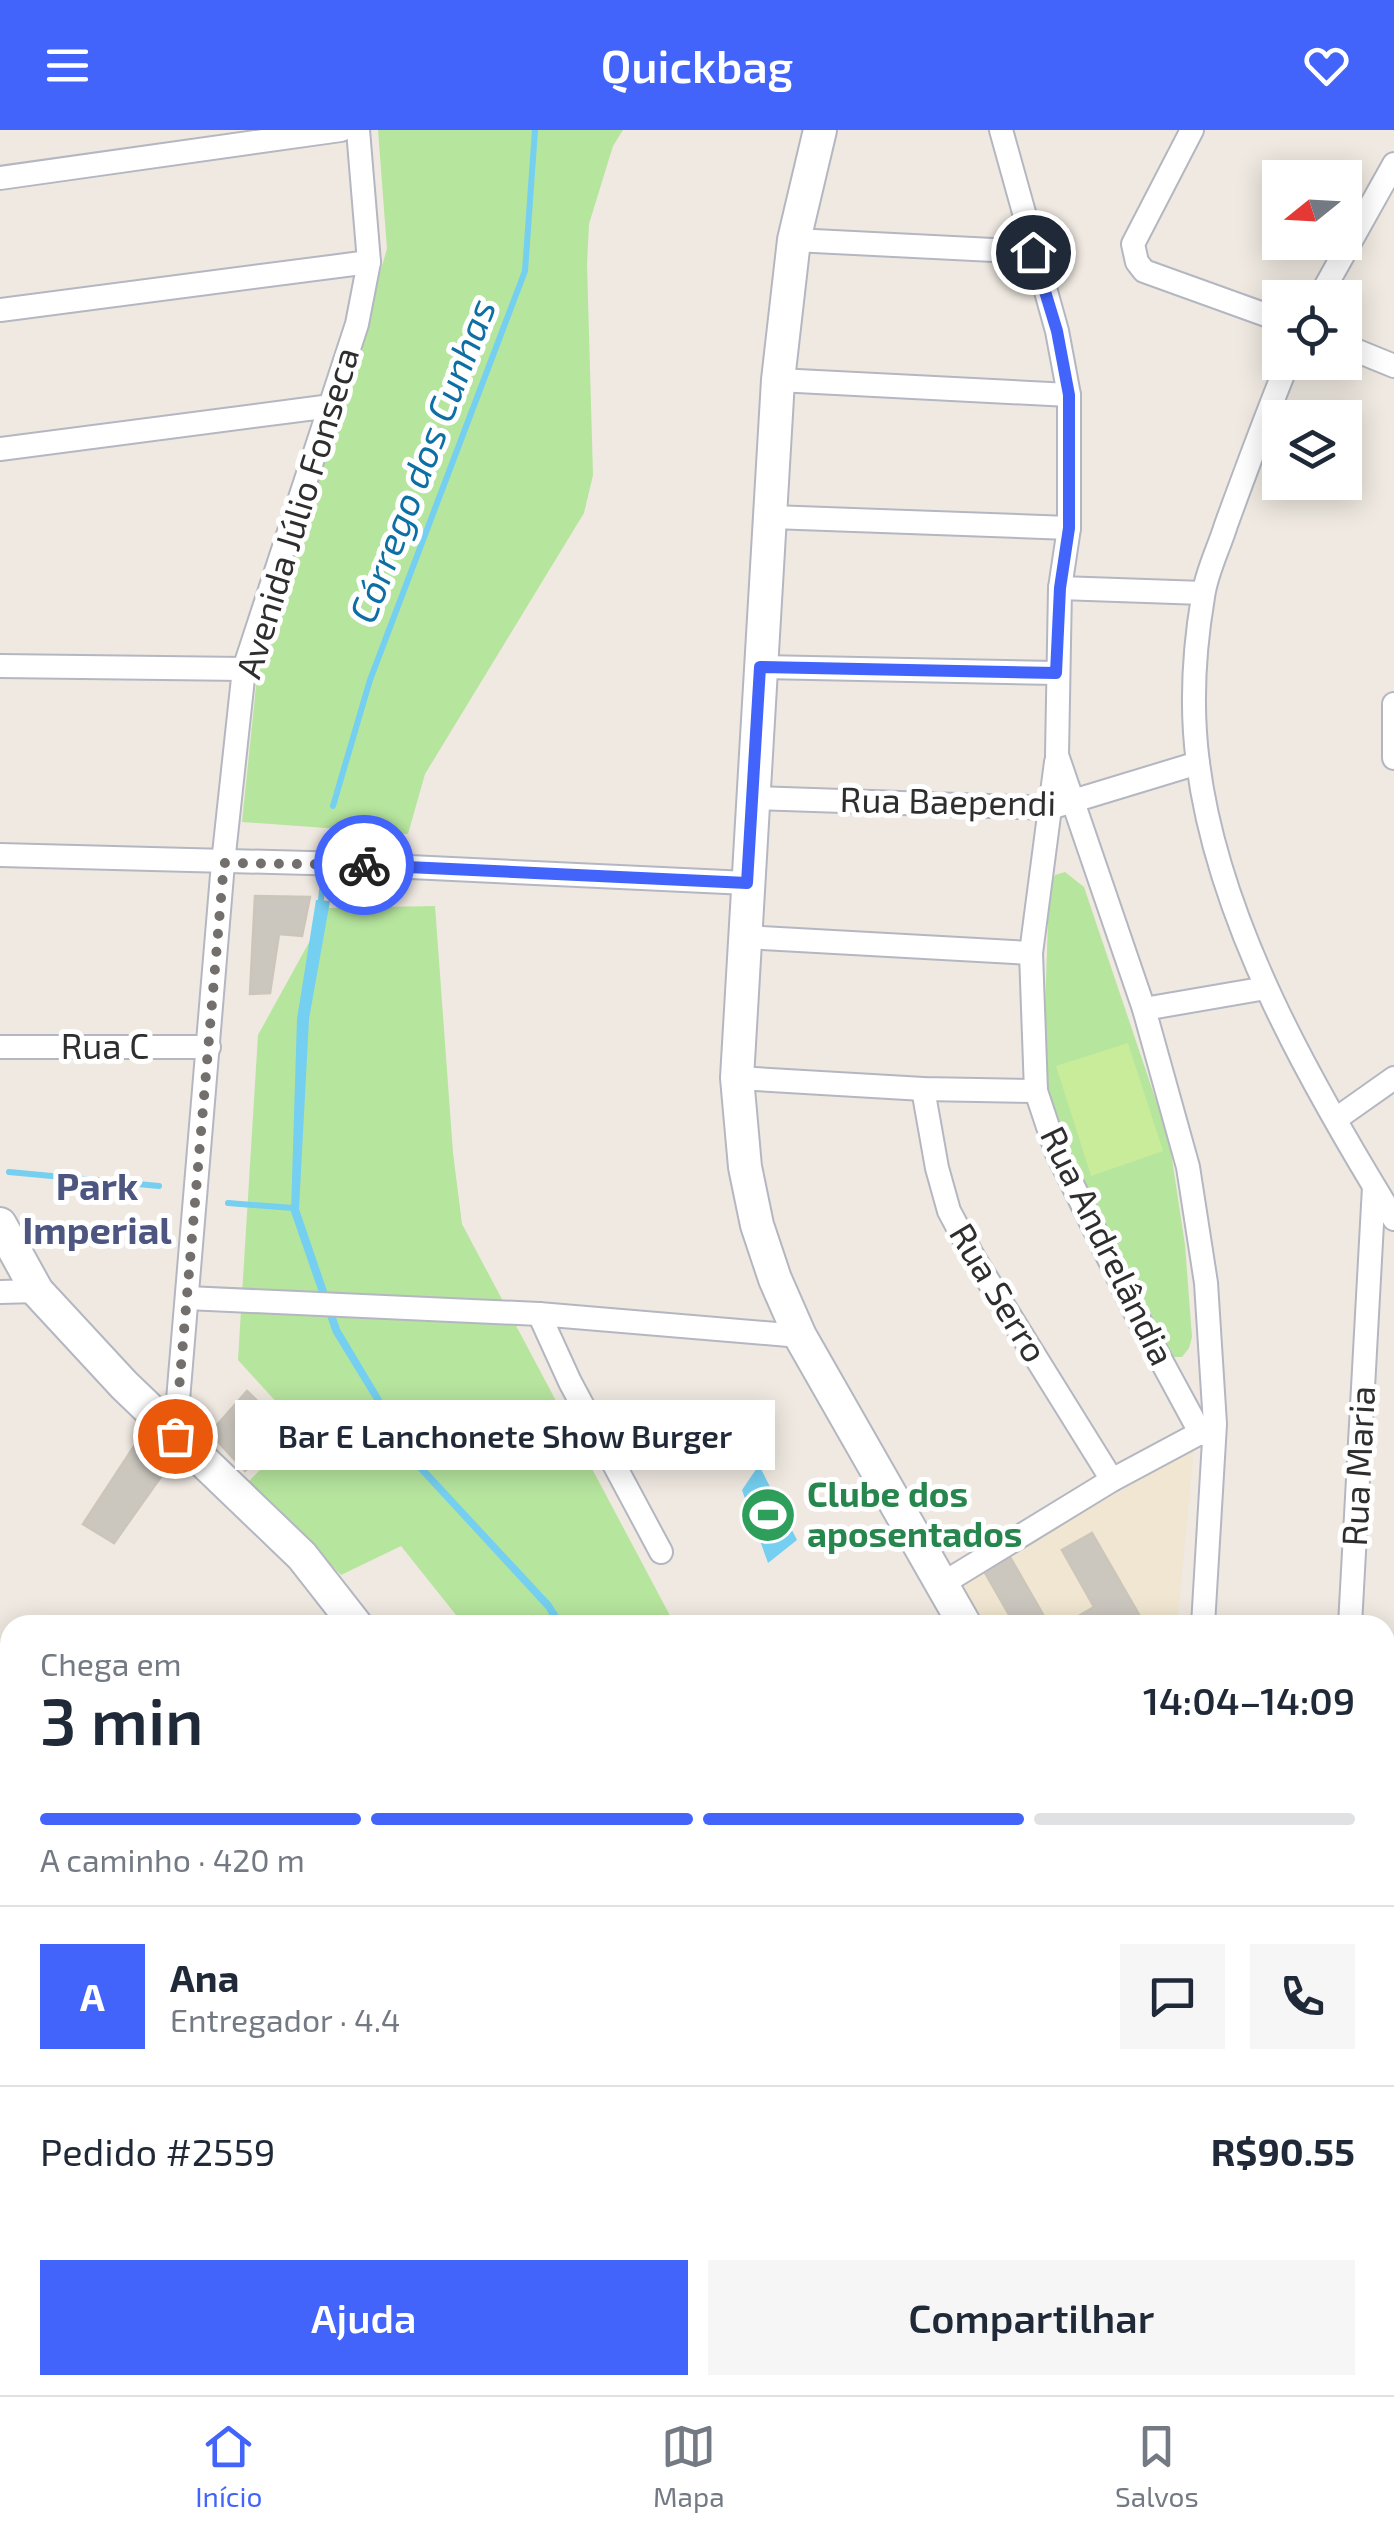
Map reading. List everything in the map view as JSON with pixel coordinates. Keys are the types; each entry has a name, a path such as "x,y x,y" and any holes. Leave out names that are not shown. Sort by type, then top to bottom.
{"street":[{"path":"0,178 341,130"},
{"name":"Avenida Júlio Fonseca","path":"175,1436 244,669 357,324 369,262 358,130"},
{"path":"820,130 794,240 778,380 737,1078 745,1167 757,1225 800,1336 959,1615"},
{"path":"1001,130 1057,331 1069,395 1069,528 1060,588 1056,673 1062,806 1144,1008 1188,1166 1206,1283 1208,1429 1202,1615"},
{"path":"1192,130 1133,244 1134,254 1144,270 1262,313"},
{"path":"1329,280 1394,164"},
{"path":"794,240 1033,252"},
{"path":"0,310 369,262"},
{"path":"1362,353 1394,366"},
{"path":"778,380 1069,395"},
{"path":"1281,380 1203,594 1195,684 1198,763 1220,864 1239,925 1266,988 1394,1219"},
{"path":"0,449 331,406"},
{"path":"772,517 1069,528"},
{"path":"1060,588 1203,594"},
{"path":"0,666 244,669"},
{"path":"760,667 1056,673"},
{"path":"1394,704 1394,758"},
{"name":"Rua Baependi","path":"752,798 1062,806 1198,763"},
{"name":"Rua Andrelândia","path":"1062,806 1031,953 1036,1091 1056,1151 1136,1314 1208,1429"},
{"path":"0,855 347,864 747,883"},
{"path":"746,937 1031,953"},
{"path":"1144,1008 1266,988"},
{"name":"Rua C","path":"0,1047 209,1047"},
{"path":"737,1078 1036,1091"},
{"path":"1336,1119 1394,1078"},
{"name":"Rua Serro","path":"923,1089 949,1211 1112,1480"},
{"name":"Rua Maria","path":"1351,1615 1374,1187"},
{"path":"0,1224 37,1291 175,1436 302,1556 348,1615"},
{"path":"0,1292 37,1291"},
{"path":"187,1298 540,1314 800,1336"},
{"path":"540,1314 570,1382 661,1552"},
{"path":"942,1584 1112,1480 1208,1429"}],"shaded area":[{"path":"1194,1448 1178,1615 972,1615 955,1587"}],"green space":[{"path":"378,130 623,130 613,146 589,224 593,475 584,513 425,774 408,834 242,822 257,677 387,249"},
{"path":"1065,872 1084,887 1169,1139 1185,1245 1192,1337 1182,1357 1174,1357 1169,1351 1064,1149 1050,1112 1043,1072 1049,891 1055,875"},
{"path":"435,906 462,1224 670,1615 456,1615 401,1546 341,1575 249,1481 301,1429 238,1360 258,1035 328,908"},
{"path":"1128,1043 1163,1151 1091,1176 1056,1066"}],"water":[{"path":"316,900 330,901 309,1019 299,1209 340,1329 419,1461 559,1615 549,1615 415,1467 333,1333 291,1212 297,1019"},
{"name":"Clube dos aposentados","path":"759,1465 797,1540 768,1563 742,1490"}],"building":[{"path":"255,896 310,897 302,936 279,934 270,993 250,994"},
{"path":"247,1391 287,1430 245,1471 210,1433"},
{"path":"146,1428 175,1457 114,1543 83,1524"},
{"path":"1092,1533 1139,1615 1080,1615 1094,1607 1062,1550"},
{"path":"1010,1557 1043,1615 1009,1615 984,1571"}],"waterway":[{"name":"Córrego dos Cunhas","path":"333,806 370,680 525,271 535,130"},
{"name":"Córrego dos Cunhas","path":"320,908 324,874"},
{"path":"9,1172 159,1186"},
{"path":"228,1203 293,1208"}],"way so far":[{"path":"175,1436 224,863 364,865"}],"place":[{"name":"Bar E Lanchonete Show Burger","path":"175,1436"},
{"name":"Clube dos aposentados","path":"768,1515"}],"district":[{"name":"Park Imperial","path":"97,1209"}],"route":[{"path":"364,865 747,883 760,667 1056,673 1060,588 1069,528 1069,395 1057,331 1033,252"}]}
